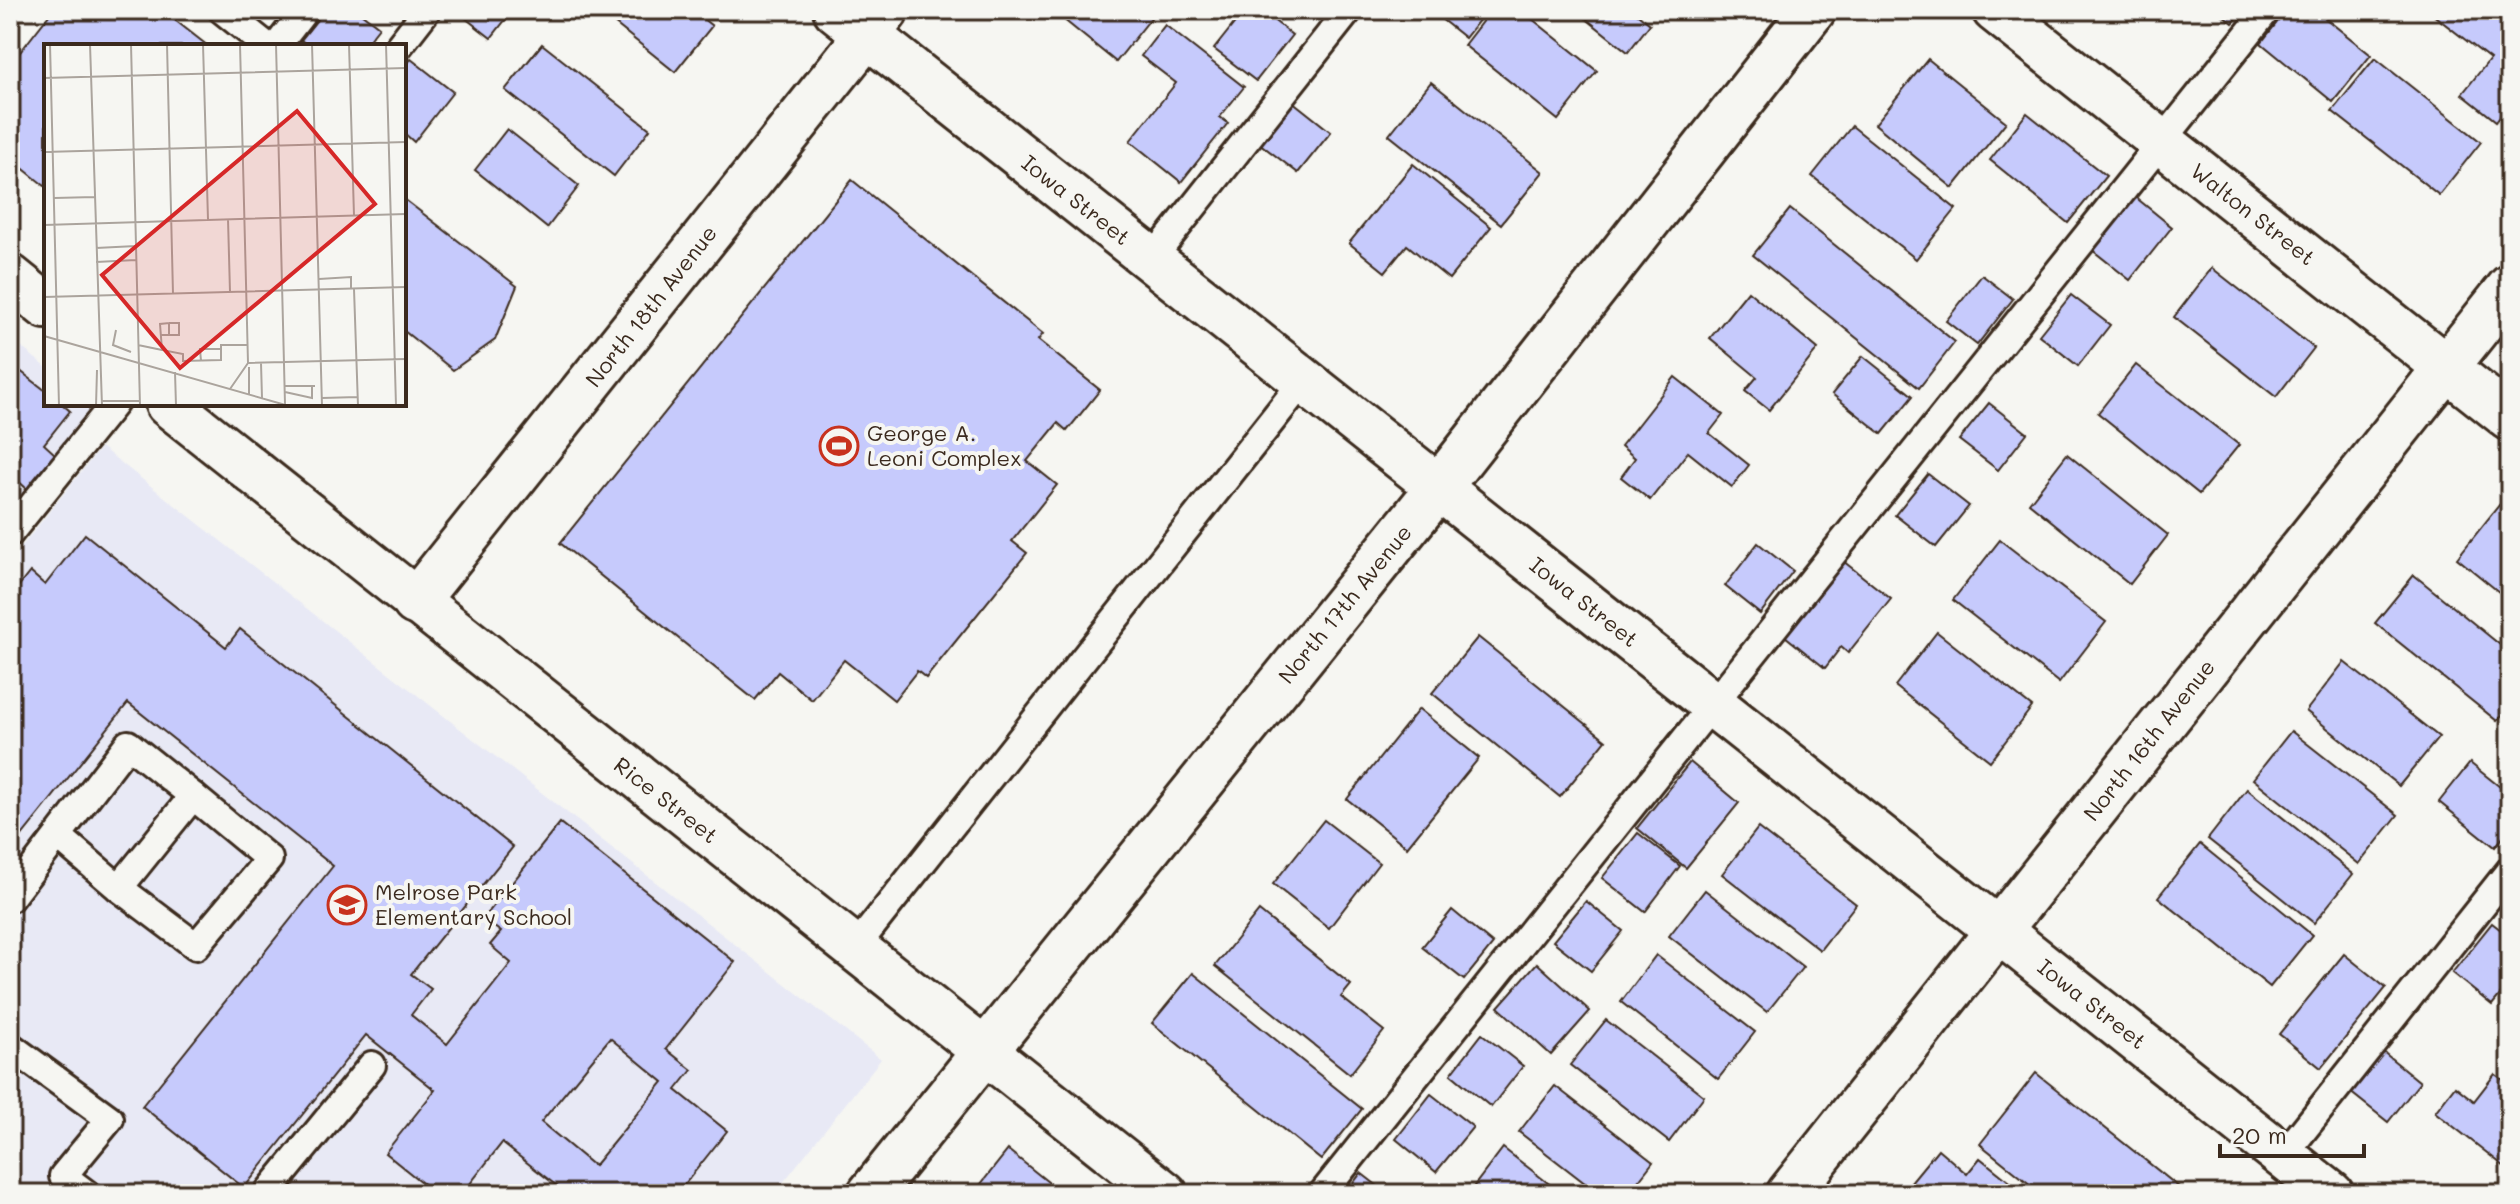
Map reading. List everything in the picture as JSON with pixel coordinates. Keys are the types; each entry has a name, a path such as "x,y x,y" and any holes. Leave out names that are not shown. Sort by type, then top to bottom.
{"street":[{"name":"North 17th Avenue","path":"870,1194 1439,487 1813,10"},
{"name":"Walton Street","path":"1995,10 2510,418"},
{"name":"Iowa Street","path":"863,18 1152,259 2331,1194"},
{"name":"North 18th Avenue","path":"415,602 863,18"},
{"path":"10,277 44,304"},
{"name":"North 16th Avenue","path":"1789,1194 2510,287"},
{"name":"Rice Street","path":"170,406 1165,1194"}],"lane":[{"path":"222,10 264,44"},
{"path":"279,44 305,10"},
{"path":"401,44 427,10"},
{"path":"1152,259 1349,10"},
{"path":"1322,1194 2267,10"},
{"path":"854,949 1304,380"},
{"path":"10,533 112,406"},
{"path":"10,898 128,744 269,859 196,946 119,888 58,836"},
{"path":"119,888 193,796"},
{"path":"2283,1156 2510,870"},
{"path":"10,1046 110,1119 63,1176 87,1194"},
{"path":"269,1193 372,1065"}],"shaded area":[{"path":"10,338 44,365 44,406 96,408 10,515"},
{"name":"Melrose Park Elementary School","path":"101,447 881,1059 774,1194 10,1194 10,561"}],"building":[{"path":"53,10 162,10 205,44 44,44 44,185 10,158 10,65"},
{"path":"325,10 357,10 379,27 366,44 306,44 301,40"},
{"path":"455,10 513,10 491,38"},
{"path":"598,10 692,10 712,26 675,72"},
{"path":"1052,10 1141,10 1151,18 1116,62"},
{"path":"1245,10 1261,10 1292,35 1256,81 1214,49"},
{"path":"1430,10 1487,10 1465,38"},
{"path":"1491,10 1521,10 1597,71 1558,120 1464,45"},
{"path":"1590,10 1641,10 1638,14 1650,24 1628,52 1584,17"},
{"path":"2217,10 2244,10 2233,23"},
{"path":"2287,10 2315,10 2371,55 2333,102 2261,43"},
{"path":"2427,10 2510,13 2510,103 2496,121 2462,94 2490,59"},
{"path":"1165,25 1244,87 1220,117 1228,123 1181,182 1130,141 1176,83 1141,56"},
{"path":"542,44 650,129 614,176 505,90"},
{"path":"2375,58 2481,142 2439,195 2332,111"},
{"path":"411,59 453,92 414,142 406,135 406,65"},
{"path":"1928,59 2006,122 1953,188 1875,124"},
{"path":"1431,82 1543,172 1501,224 1389,135"},
{"path":"1292,101 1331,132 1298,173 1259,143"},
{"path":"2027,113 2106,176 2068,223 1990,160"},
{"path":"1852,126 1956,209 1916,259 1812,176"},
{"path":"507,129 579,186 547,228 475,170"},
{"path":"1413,164 1491,227 1449,279 1407,245 1385,272 1349,243"},
{"name":"George A. Leoni Complex","path":"852,180 1043,334 1038,340 1100,390 1067,431 1058,423 1027,461 1057,485 1012,541 1027,553 926,678 917,671 894,700 844,660 812,700 778,672 755,700 560,543"},
{"path":"2134,196 2172,227 2130,280 2091,249"},
{"path":"406,201 517,286 495,340 453,370 406,333"},
{"path":"1790,209 1955,342 1919,388 1753,255"},
{"path":"2212,268 2314,348 2276,397 2174,317"},
{"path":"1982,275 2013,299 1977,345 1946,321"},
{"path":"1748,291 1818,349 1769,410 1745,391 1757,377 1710,338"},
{"path":"2071,295 2110,325 2078,366 2039,335"},
{"path":"1863,356 1913,396 1882,434 1832,394"},
{"path":"10,363 44,389 44,406 64,406 70,411 44,444 55,454 27,489 16,479 10,487"},
{"path":"2136,365 2239,445 2199,494 2098,413"},
{"path":"1675,377 1723,415 1709,433 1749,465 1732,487 1688,452 1650,500 1621,477 1635,458 1621,446"},
{"path":"1989,403 2027,433 1998,470 1959,440"},
{"path":"2067,454 2168,535 2130,584 2029,503"},
{"path":"1928,474 1969,506 1936,547 1895,515"},
{"path":"2500,504 2510,512 2510,601 2457,558"},
{"path":"85,534 226,647 240,629 513,847 411,974 431,989 411,1015 447,1044 511,963 490,945 501,932 483,919 560,823 735,962 666,1049 692,1070 676,1090 727,1131 677,1194 567,1194 502,1143 462,1194 436,1194 385,1153 435,1090 366,1035 244,1188 142,1106 333,866 128,703 12,848 10,597 30,572 45,585","holes":["610,1038 663,1082 594,1166 541,1122"]},
{"path":"2000,540 2106,622 2059,683 1953,600"},
{"path":"1758,543 1793,571 1760,614 1725,586"},
{"path":"1843,561 1891,599 1848,653 1841,647 1825,668 1785,636"},
{"path":"2414,575 2510,653 2510,705 2497,721 2375,623"},
{"path":"1937,632 2032,707 1990,761 1895,686"},
{"path":"1478,637 1606,740 1560,797 1432,693"},
{"path":"2344,662 2439,737 2399,786 2306,711"},
{"path":"1419,709 1479,758 1407,847 1347,799"},
{"path":"2291,731 2398,815 2359,864 2253,779"},
{"path":"1690,762 1739,803 1686,868 1637,828"},
{"path":"2470,763 2510,795 2510,829 2495,847 2439,802"},
{"path":"2247,789 2353,874 2314,923 2208,839"},
{"path":"1324,820 1379,863 1329,928 1273,884"},
{"path":"1758,828 1856,904 1820,950 1722,874"},
{"path":"1638,833 1680,866 1645,912 1602,878"},
{"path":"2200,844 2312,935 2270,987 2158,897"},
{"path":"1705,890 1803,967 1767,1012 1669,936"},
{"path":"1586,901 1623,931 1591,971 1553,941"},
{"path":"1452,910 1493,944 1464,980 1422,947"},
{"path":"1259,911 1351,985 1341,997 1384,1031 1350,1074 1215,966"},
{"path":"2492,923 2510,937 2510,983 2492,1005 2452,973"},
{"path":"2344,954 2386,988 2321,1068 2279,1034"},
{"path":"1656,955 1755,1032 1718,1079 1621,1002"},
{"path":"1537,963 1590,1011 1551,1055 1498,1007"},
{"path":"1193,973 1362,1109 1321,1160 1152,1023"},
{"path":"1606,1020 1704,1096 1669,1142 1570,1065"},
{"path":"1482,1034 1523,1066 1491,1107 1451,1074"},
{"path":"2382,1051 2420,1082 2388,1122 2349,1091"},
{"path":"2036,1073 2180,1188 2175,1194 2042,1194 1980,1144"},
{"path":"2495,1074 2510,1085 2510,1171 2435,1112 2455,1086 2474,1101"},
{"path":"1555,1086 1653,1162 1628,1194 1599,1194 1519,1132"},
{"path":"1431,1094 1473,1127 1436,1172 1396,1139"},
{"path":"1503,1148 1562,1194 1468,1194"},
{"path":"1938,1149 1967,1174 1980,1158 2015,1186 2009,1194 1901,1194"},
{"path":"1008,1150 1063,1194 973,1194"},
{"path":"1361,1173 1388,1194 1345,1194"}],"place":[{"name":"George A. Leoni Complex","path":"839,446"},
{"name":"Melrose Park Elementary School","path":"347,905"}]}
